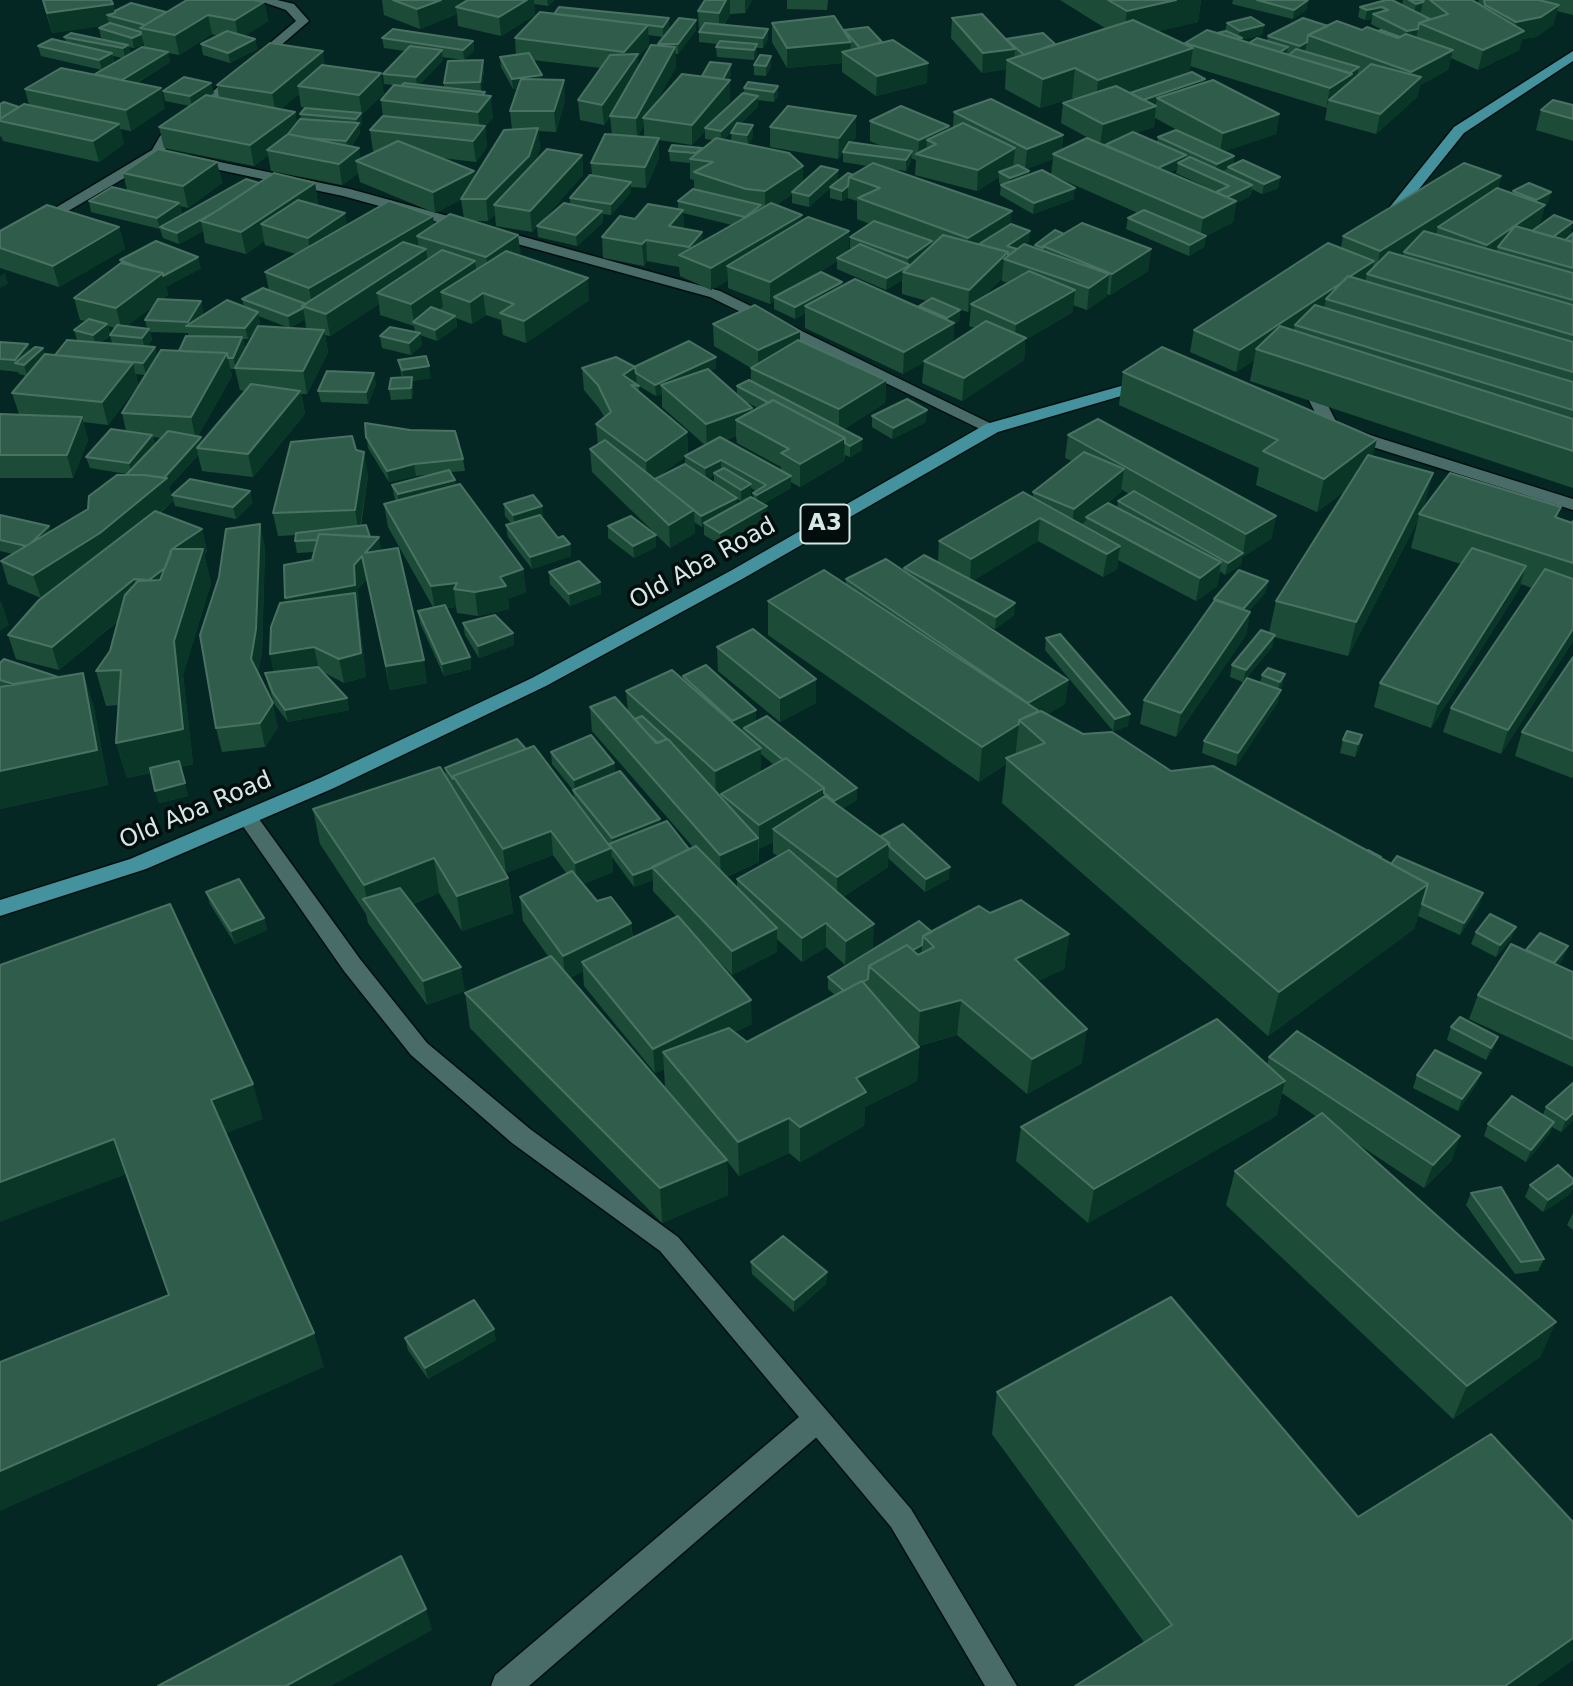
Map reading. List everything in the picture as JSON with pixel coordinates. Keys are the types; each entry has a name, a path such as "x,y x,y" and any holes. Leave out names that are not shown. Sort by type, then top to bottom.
{"main road":[{"path":"1374,237 1459,130 1573,55"},
{"name":"Old Aba Road","path":"0,908 138,864 327,783 539,682 738,574 992,428 1160,381"}],"street":[{"path":"0,247 157,153 165,139 303,21 290,7 263,0"},
{"path":"157,153 345,192 715,294 992,428"},
{"path":"1301,368 1331,428 1573,505"},
{"path":"247,817 352,965 419,1049 521,1136 670,1244 901,1518 1002,1686"},
{"path":"506,1686 816,1420"}],"building":[{"path":"43,0 111,0 113,4 47,13"},
{"path":"187,0 264,2 235,20 208,15 175,35 140,28"},
{"path":"393,0 441,0 417,9"},
{"path":"468,0 527,0 499,17 456,7"},
{"path":"705,0 726,0 719,13 698,11"},
{"path":"1108,0 1176,0 1127,11"},
{"path":"1257,0 1308,0 1294,10"},
{"path":"1392,0 1430,19 1419,23 1418,29 1407,31 1373,14 1388,10 1382,7 1367,10 1360,7"},
{"path":"1409,0 1424,0 1416,4"},
{"path":"1430,0 1472,0 1524,31 1483,50 1419,23 1448,14"},
{"path":"1484,0 1539,0 1559,5 1541,17 1516,22 1485,5"},
{"path":"131,3 166,12 145,25 107,15"},
{"path":"559,7 669,18 663,27 554,14"},
{"path":"540,12 648,25 624,52 515,38"},
{"path":"982,14 1015,49 983,53 952,18"},
{"path":"834,16 851,42 787,48 772,23"},
{"path":"1251,17 1264,25 1240,31 1227,23"},
{"path":"679,18 696,20 678,44 658,44"},
{"path":"1303,18 1328,26 1308,35 1307,42 1300,46 1268,36"},
{"path":"1133,20 1193,48 1098,80 1075,68 1043,79 1007,60"},
{"path":"1337,21 1362,30 1367,27 1398,38 1406,34 1453,50 1411,72 1308,35"},
{"path":"110,23 141,34 132,38 99,28"},
{"path":"705,23 768,29 763,38 699,32"},
{"path":"868,27 882,42 860,48 844,30"},
{"path":"393,29 473,41 463,50 382,38"},
{"path":"1207,30 1352,74 1330,88 1185,43"},
{"path":"1381,30 1400,37 1378,31"},
{"path":"227,31 255,39 228,53 201,44"},
{"path":"1226,31 1242,38 1217,33"},
{"path":"71,33 128,45 123,48 64,37"},
{"path":"1043,33 1055,44 1024,55 1006,39"},
{"path":"1257,38 1288,47 1280,52 1249,43"},
{"path":"52,39 112,53 99,60 38,46"},
{"path":"893,40 928,63 877,76 842,52"},
{"path":"720,41 757,44 754,50 716,47"},
{"path":"270,43 323,51 272,93 217,85"},
{"path":"651,45 675,47 636,118 610,116"},
{"path":"410,46 442,50 416,77 383,74"},
{"path":"142,47 168,52 122,80 95,74"},
{"path":"1296,49 1359,67 1350,73 1289,55"},
{"path":"529,53 542,75 512,79 500,57"},
{"path":"638,54 602,105 578,100 610,55"},
{"path":"760,55 771,56 766,66 754,65"},
{"path":"483,60 480,82 444,83 448,61"},
{"path":"710,62 731,64 723,79 702,76"},
{"path":"1371,64 1421,77 1380,114 1329,100"},
{"path":"322,65 381,73 359,95 298,86"},
{"path":"61,68 161,88 126,110 25,89"},
{"path":"1192,72 1205,79 1143,100 1130,93"},
{"path":"682,74 730,80 692,125 643,118"},
{"path":"184,77 211,83 190,96 163,91"},
{"path":"521,79 564,80 554,111 510,111"},
{"path":"1213,80 1279,114 1223,133 1157,98"},
{"path":"748,82 778,86 774,92 744,88"},
{"path":"404,83 485,92 482,95 401,86"},
{"path":"394,85 491,96 478,112 381,100"},
{"path":"1116,86 1156,106 1103,124 1063,103"},
{"path":"743,93 758,96 721,131 705,128"},
{"path":"206,95 295,112 250,145 159,127"},
{"path":"991,99 1063,135 1027,149 954,112"},
{"path":"1553,100 1573,105 1573,119 1541,110"},
{"path":"4,102 19,107 0,119 0,104"},
{"path":"24,104 119,124 93,141 0,121"},
{"path":"788,106 856,116 839,138 770,127"},
{"path":"901,106 949,126 919,140 870,121"},
{"path":"305,108 361,113 356,119 300,114"},
{"path":"383,116 485,126 473,141 370,130"},
{"path":"300,119 359,123 346,141 288,134"},
{"path":"737,123 753,125 747,135 731,133"},
{"path":"963,123 1015,148 978,170 916,154 936,144 927,140"},
{"path":"538,128 529,156 486,199 461,199 504,130"},
{"path":"1176,130 1234,156 1217,164 1158,137"},
{"path":"1133,132 1186,155 1158,168 1105,145"},
{"path":"288,134 359,148 339,164 267,150"},
{"path":"605,134 659,138 645,167 591,163"},
{"path":"716,138 789,153 803,166 765,191 746,189 694,172 713,162 690,159"},
{"path":"1087,138 1236,201 1203,218 1053,154"},
{"path":"398,141 474,171 433,192 356,161"},
{"path":"849,142 912,151 906,160 843,152"},
{"path":"672,145 702,148 696,153 669,151"},
{"path":"158,149 217,162 183,186 123,173"},
{"path":"547,149 582,155 530,211 494,205"},
{"path":"1190,157 1252,185 1227,197 1216,192 1229,186 1178,163"},
{"path":"1243,160 1280,177 1264,184 1228,167"},
{"path":"873,163 1012,211 968,238 858,198 880,188 849,177"},
{"path":"1464,163 1501,176 1380,251 1343,236"},
{"path":"1018,165 1029,171 1010,178 999,172"},
{"path":"821,166 838,170 809,196 792,192"},
{"path":"1042,170 1075,188 1034,203 1001,185"},
{"path":"274,173 315,183 241,232 201,221"},
{"path":"848,173 853,175 849,177 848,186 842,191 830,187"},
{"path":"590,175 631,182 611,204 570,198"},
{"path":"246,179 259,183 177,233 160,227"},
{"path":"1529,183 1551,192 1536,200 1513,191"},
{"path":"112,187 179,203 157,218 89,201"},
{"path":"1497,188 1545,205 1487,245 1438,227"},
{"path":"693,189 761,205 745,217 678,201"},
{"path":"298,200 345,213 308,238 261,224"},
{"path":"389,201 433,216 309,288 265,272"},
{"path":"564,203 602,211 576,235 537,226"},
{"path":"771,203 802,215 711,268 679,255"},
{"path":"648,204 683,210 669,226 702,232 689,247 646,240 642,244 602,237 620,216 635,219"},
{"path":"47,205 119,227 53,266 0,248 0,231"},
{"path":"1144,210 1206,236 1190,245 1128,218"},
{"path":"450,214 518,235 486,257 417,236"},
{"path":"1554,215 1573,222 1553,237 1532,231"},
{"path":"808,217 849,231 770,282 727,266"},
{"path":"874,221 932,241 908,258 850,237"},
{"path":"1082,223 1151,249 1112,274 1043,246"},
{"path":"1011,224 1030,231 1007,246 1017,249 1008,256 1008,252 979,244"},
{"path":"1515,226 1573,242 1573,268 1498,247"},
{"path":"1055,230 1064,234 1043,248 1035,245"},
{"path":"1424,231 1573,273 1573,300 1404,252"},
{"path":"1573,233 1573,242 1565,240"},
{"path":"943,235 1008,252 969,290 903,272"},
{"path":"156,241 198,257 163,276 163,273 120,260"},
{"path":"403,242 426,249 326,314 302,306"},
{"path":"1328,243 1374,261 1240,350 1194,330"},
{"path":"860,244 910,265 887,278 837,258"},
{"path":"1024,244 1109,274 1089,288 1004,259"},
{"path":"442,250 475,261 411,304 377,293"},
{"path":"506,251 588,278 524,321 500,313 514,304 483,293 470,302 441,292"},
{"path":"1389,252 1573,305 1573,335 1367,274"},
{"path":"121,263 163,273 116,308 74,298"},
{"path":"1029,271 1075,290 1016,324 971,304"},
{"path":"821,272 842,282 795,307 774,297"},
{"path":"1348,276 1573,342 1573,372 1326,299"},
{"path":"855,279 954,323 904,352 805,306"},
{"path":"263,288 306,304 288,316 242,299"},
{"path":"932,298 960,310 947,318 919,306"},
{"path":"158,299 201,301 188,322 145,320"},
{"path":"227,300 258,312 245,328 186,326"},
{"path":"755,305 800,331 758,350 713,324"},
{"path":"1315,305 1573,382 1573,410 1295,325"},
{"path":"431,307 455,316 435,330 413,322"},
{"path":"89,319 107,324 93,335 74,330"},
{"path":"986,321 1026,338 964,378 924,361"},
{"path":"117,325 149,329 142,338 110,335"},
{"path":"258,326 324,330 303,371 235,368"},
{"path":"1280,326 1573,419 1573,451 1256,349"},
{"path":"390,327 420,333 409,343 380,336"},
{"path":"186,336 242,337 233,358 228,358 227,353 179,351"},
{"path":"67,340 155,347 143,363 55,355"},
{"path":"798,340 886,380 839,409 751,368"},
{"path":"689,341 716,357 655,385 636,373 634,367"},
{"path":"0,342 28,344 15,360 0,359"},
{"path":"35,347 43,348 24,365 15,363"},
{"path":"1162,347 1377,439 1324,479 1263,451 1278,440 1123,372"},
{"path":"161,350 227,353 191,417 122,413"},
{"path":"45,354 133,363 102,402 12,393"},
{"path":"426,356 429,366 402,370 398,360"},
{"path":"616,357 635,367 623,375 639,386 631,385 687,432 646,461 596,424 611,412 598,385 582,368"},
{"path":"708,369 752,408 706,424 661,385"},
{"path":"327,371 374,373 366,392 318,391"},
{"path":"412,377 411,388 389,389 391,378"},
{"path":"749,380 862,439 850,446 845,443 845,438 773,400 769,403 737,386"},
{"path":"251,384 300,391 248,454 197,448"},
{"path":"907,399 927,410 893,428 872,416"},
{"path":"773,400 845,438 800,464 781,453 789,449 736,420"},
{"path":"0,414 82,417 67,455 0,455"},
{"path":"1098,419 1276,516 1246,534 1068,435"},
{"path":"365,423 410,430 455,431 463,459 414,464 387,471 366,437"},
{"path":"111,429 152,435 129,463 86,457"},
{"path":"168,431 201,437 164,478 126,475"},
{"path":"352,436 356,450 364,452 355,510 273,513 291,442"},
{"path":"720,437 791,476 757,495 753,493 766,485 721,460 705,468 685,456"},
{"path":"605,440 694,510 669,525 590,449"},
{"path":"1084,452 1124,469 1074,509 1033,492"},
{"path":"1368,455 1433,473 1356,622 1276,601"},
{"path":"685,464 737,498 701,516 655,479"},
{"path":"724,468 751,484 741,490 714,473"},
{"path":"449,470 455,480 398,494 392,485"},
{"path":"1450,473 1561,507 1555,517 1572,523 1573,521 1573,563 1419,514"},
{"path":"117,475 167,478 100,533 33,575 1,561 88,509 89,496"},
{"path":"190,479 250,491 233,507 172,495"},
{"path":"460,484 523,569 500,577 506,586 475,592 454,589 457,583 431,586 384,504"},
{"path":"1134,491 1243,553 1228,563 1118,501"},
{"path":"1023,492 1120,546 1107,554 1040,518 971,559 939,541"},
{"path":"533,495 542,506 513,515 504,504"},
{"path":"751,497 767,506 720,533 704,523"},
{"path":"1108,503 1221,562 1200,578 1086,517"},
{"path":"155,511 202,529 172,549 165,568 149,580 134,579 52,647 8,635 39,600"},
{"path":"0,515 49,526 26,546 0,540"},
{"path":"540,515 558,538 563,536 570,544 530,557 506,525"},
{"path":"631,516 656,535 633,546 608,526"},
{"path":"260,524 256,629 251,659 273,703 260,723 216,728 200,635 219,577 226,529"},
{"path":"366,525 370,537 319,534 317,540 295,541 296,533"},
{"path":"319,534 379,537 365,553 398,548 424,660 386,666 362,556 354,565 355,585 285,598 284,565 312,560"},
{"path":"1472,548 1526,566 1438,704 1380,683"},
{"path":"172,549 203,549 174,641 183,729 116,743 121,670 96,671 110,651 125,595 138,581 160,580"},
{"path":"924,555 1015,603 996,617 904,568"},
{"path":"886,559 1068,680 1028,703 846,579"},
{"path":"579,561 600,582 569,594 549,572"},
{"path":"1545,569 1573,579 1573,629 1508,730 1451,708"},
{"path":"824,570 1039,711 1019,720 1019,724 982,747 768,601"},
{"path":"1239,570 1268,581 1243,609 1214,599"},
{"path":"355,593 361,653 339,659 314,647 270,654 271,627 280,603"},
{"path":"1215,600 1250,612 1181,713 1144,700"},
{"path":"445,605 470,657 442,664 418,611"},
{"path":"495,615 513,633 478,646 463,623"},
{"path":"753,629 816,679 780,698 717,647"},
{"path":"1261,630 1275,635 1246,670 1232,665"},
{"path":"1060,634 1130,714 1115,719 1046,638"},
{"path":"1573,657 1573,751 1522,732"},
{"path":"4,659 58,677 13,684 0,680 0,663"},
{"path":"706,665 756,710 732,721 683,676"},
{"path":"318,667 347,698 285,710 273,693 265,673"},
{"path":"1268,668 1285,674 1280,682 1262,675"},
{"path":"672,670 761,748 715,771 626,691"},
{"path":"83,673 97,750 0,771 0,687"},
{"path":"1247,678 1281,690 1238,753 1204,741"},
{"path":"615,697 656,743 668,739 758,838 720,855 590,707"},
{"path":"1041,711 1083,734 1112,732 1171,771 1213,766 1428,884 1279,992 1006,758 1045,743 1019,720"},
{"path":"642,716 667,739 658,743 647,733 635,719"},
{"path":"767,716 857,788 834,801 824,793 824,788 786,758 783,760 744,728"},
{"path":"1347,731 1362,735 1358,744 1343,740"},
{"path":"591,735 614,763 574,780 551,752"},
{"path":"517,739 526,749 453,776 453,779 445,768"},
{"path":"534,746 611,848 575,863 551,831 503,849 453,776"},
{"path":"786,758 824,788 759,825 721,794"},
{"path":"179,761 185,783 155,791 150,768"},
{"path":"440,767 508,878 457,896 434,858 364,885 313,809"},
{"path":"620,771 660,819 612,838 573,790"},
{"path":"825,796 889,843 837,877 773,829"},
{"path":"667,821 689,849 633,875 609,844"},
{"path":"903,824 950,867 926,879 889,846 881,836"},
{"path":"696,846 777,928 732,951 652,867"},
{"path":"789,850 874,924 846,941 826,923 802,938 737,879"},
{"path":"1397,856 1483,893 1464,923 1422,904 1428,884 1391,864"},
{"path":"572,871 597,901 611,897 631,923 563,956 520,897"},
{"path":"239,879 264,918 231,931 206,892"},
{"path":"400,888 461,967 423,981 363,899"},
{"path":"1021,900 1069,934 1015,959 1087,1029 1032,1059 961,1000 920,1011 869,966 907,945 918,955 934,947 923,936 979,906 990,913"},
{"path":"170,904 253,1084 211,1100 314,1333 0,1471 0,1362 169,1295 114,1139 0,1182 0,965"},
{"path":"1490,914 1516,927 1500,945 1476,932"},
{"path":"678,916 751,1000 653,1049 582,962"},
{"path":"919,921 932,932 923,936 922,945 913,950 907,945 869,966 868,979 844,991 828,977"},
{"path":"1540,933 1568,946 1554,963 1526,950"},
{"path":"1511,944 1573,972 1573,1039 1478,995"},
{"path":"551,956 727,1160 660,1188 465,993"},
{"path":"862,981 919,1047 856,1078 866,1092 800,1127 789,1118 738,1142 663,1052 729,1028 747,1042"},
{"path":"1460,1017 1498,1037 1491,1048 1451,1027"},
{"path":"1217,1019 1285,1081 1094,1189 1021,1127"},
{"path":"1297,1031 1460,1136 1433,1165 1269,1057"},
{"path":"1435,1050 1481,1073 1462,1099 1417,1075"},
{"path":"1573,1083 1573,1113 1566,1120 1546,1107"},
{"path":"1512,1096 1554,1122 1531,1150 1488,1124"},
{"path":"1322,1113 1556,1322 1467,1386 1235,1171"},
{"path":"1558,1165 1573,1179 1573,1183 1548,1200 1530,1185"},
{"path":"1501,1187 1544,1259 1521,1262 1471,1193"},
{"path":"783,1236 827,1272 794,1300 751,1262"},
{"path":"1171,1297 1358,1517 1491,1434 1573,1522 1573,1638 1505,1686 1075,1686 1172,1625 997,1392"},
{"path":"474,1300 494,1329 425,1368 405,1338"},
{"path":"401,1556 426,1609 286,1686 158,1686"}]}
